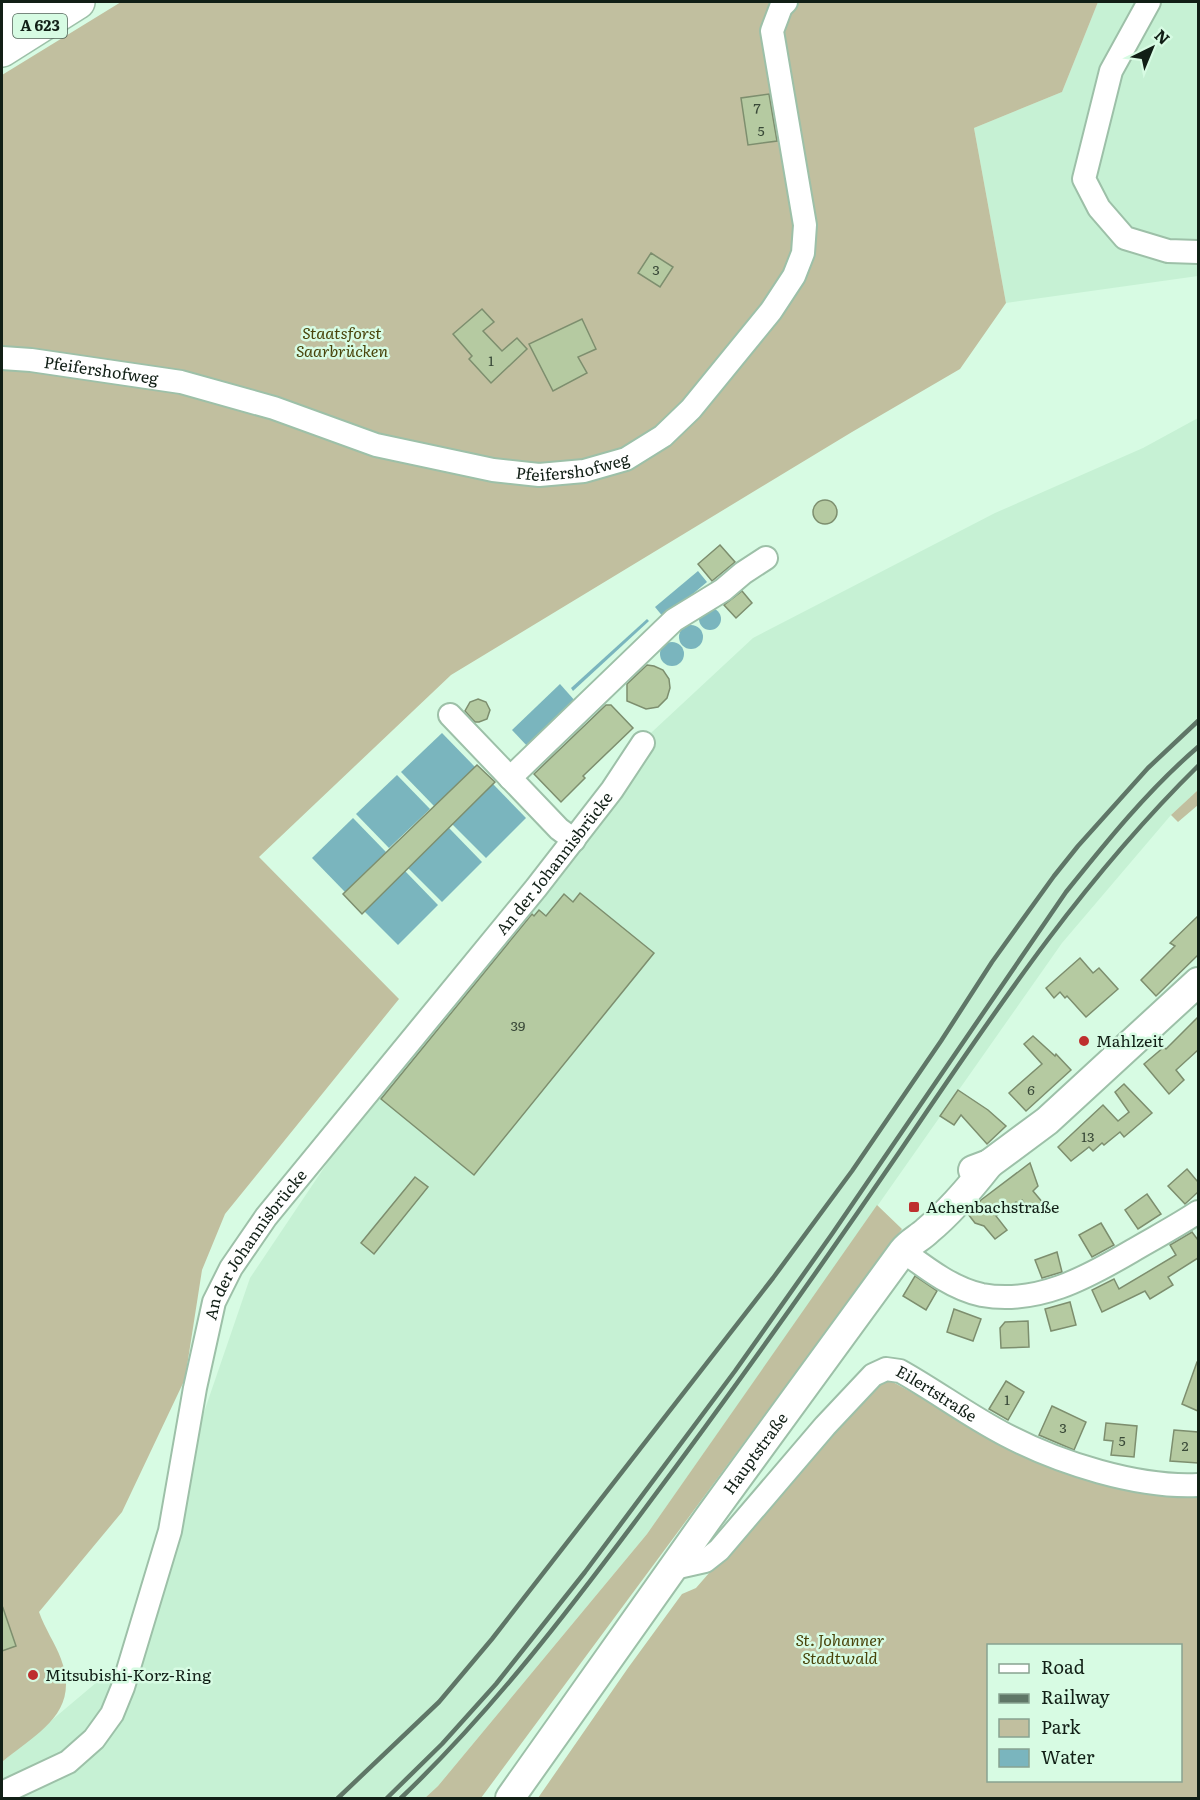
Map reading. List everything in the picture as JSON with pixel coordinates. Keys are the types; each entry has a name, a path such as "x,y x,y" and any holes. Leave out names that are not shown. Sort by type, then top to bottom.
{"highway":[{"name":"A 623","path":"2,50 78,2"}],"main road":[{"name":"Hauptstraße","path":"510,1798 906,1247 928,1230 973,1185 989,1164 1047,1120 1198,982"}],"street":[{"name":"Pfeifershofweg","path":"2,358 31,360 181,382 274,408 376,445 493,471 539,475 584,471 626,459 663,436 691,409 771,311 794,276 803,253 805,225 772,31 781,7 786,2"},
{"path":"1149,2 1111,71 1084,179 1099,208 1125,238 1168,251 1198,252"},
{"path":"674,620 723,590 766,558"},
{"path":"510,778 674,620 712,587"},
{"path":"450,715 559,829 574,840"},
{"name":"An der Johannisbrücke","path":"2,1793 68,1762 94,1739 112,1714 123,1687 170,1531 195,1388 214,1302 231,1268 266,1217 574,840 612,790 643,743"},
{"path":"906,1247 955,1286 981,1295 1028,1296 1054,1290 1090,1275 1198,1212"},
{"name":"Eilertstraße","path":"674,1568 705,1561 719,1550 825,1426 873,1375 886,1369 900,1371 1007,1436 1053,1455 1116,1475 1163,1483 1198,1485"}],"shaded area":[{"path":"1098,2 1198,2 1198,276 1006,303 974,128 1062,92"},
{"path":"1198,418 1198,790 1171,815 1062,943 647,1534 438,1786 425,1798 2,1798 2,1762 122,1661 155,1555 250,1278 356,1120 624,758 753,638 995,513 1143,448"}],"green space":[{"name":"Staatsforst Saarbrücken","path":"121,2 1098,2 1062,92 974,128 1006,303 960,369 451,675 259,857 399,999 225,1214 202,1270 185,1379 122,1512 39,1612 61,1659 66,1678 65,1694 60,1708 41,1731 2,1762 2,75"},
{"path":"1198,790 1198,805 1178,822 1171,815"},
{"path":"877,1205 902,1229 481,1798 425,1798 438,1786 647,1534"},
{"name":"St. Johanner Stadtwald","path":"891,1381 1008,1445 1198,1491 1198,1798 538,1798 682,1594 696,1588 874,1384"}],"water":[{"path":"698,571 707,582 664,618 655,607"},
{"path":"710,608 718,611 721,619 718,627 710,630 702,627 699,619 702,611"},
{"path":"647,619 649,621 573,691 571,688"},
{"path":"691,625 699,629 703,637 699,645 691,649 683,645 679,637 683,629"},
{"path":"672,642 680,646 684,654 680,662 672,666 664,662 660,654 664,646"},
{"path":"560,684 576,702 529,748 512,730"},
{"path":"442,733 475,767 434,806 401,772"},
{"path":"397,775 430,809 389,848 356,814"},
{"path":"493,784 526,818 486,858 452,824"},
{"path":"353,818 386,852 345,892 312,858"},
{"path":"449,828 482,862 442,902 408,868"},
{"path":"405,871 438,905 398,945 364,911"}],"building":[{"path":"769,94 777,141 748,145 741,98"},
{"path":"651,253 673,267 660,287 638,273"},
{"path":"482,309 494,322 483,331 502,351 517,338 527,349 491,383 469,359 472,356 453,334"},
{"path":"582,319 596,349 578,357 587,373 553,391 529,344"},
{"path":"825,500 833,504 837,512 833,520 825,524 817,520 813,512 817,504"},
{"path":"720,545 735,562 712,581 698,564"},
{"path":"742,591 752,603 736,618 724,605"},
{"path":"647,665 663,670 669,679 670,688 667,698 658,707 646,709 627,701 627,684"},
{"path":"478,699 486,702 490,710 487,719 475,722 465,711 470,702"},
{"path":"606,705 611,705 633,728 583,776 585,778 561,802 534,774"},
{"path":"477,765 495,782 362,914 343,894"},
{"path":"580,893 654,953 474,1175 381,1099 532,914 534,916 539,910 546,916 564,894 573,902"},
{"path":"1198,916 1198,955 1156,996 1141,980 1175,946 1170,943"},
{"path":"1080,958 1093,973 1099,968 1118,989 1086,1017 1067,996 1065,998 1060,992 1054,998 1046,988"},
{"path":"1198,1017 1198,1050 1176,1070 1184,1080 1169,1094 1144,1064 1164,1047 1166,1049"},
{"path":"1033,1036 1055,1056 1056,1054 1071,1070 1026,1111 1009,1093 1042,1064 1024,1044"},
{"path":"1124,1084 1152,1113 1124,1137 1120,1132 1104,1145 1102,1143 1093,1151 1089,1147 1071,1161 1058,1147 1103,1105 1118,1121 1129,1112 1115,1092"},
{"path":"958,1090 988,1110 1006,1126 987,1144 961,1115 954,1125 940,1116"},
{"path":"1030,1163 1038,1186 1033,1191 1043,1203 1031,1213 1022,1200 996,1216 1007,1230 995,1239 984,1226 975,1223 968,1214 981,1200"},
{"path":"1187,1169 1198,1182 1198,1192 1185,1204 1168,1186"},
{"path":"415,1177 428,1187 374,1254 361,1243"},
{"path":"1147,1194 1161,1214 1138,1229 1125,1210"},
{"path":"1101,1223 1114,1245 1092,1257 1079,1235"},
{"path":"1192,1232 1198,1240 1198,1258 1168,1277 1173,1285 1150,1299 1145,1291 1102,1312 1092,1290 1114,1279 1119,1289 1176,1255 1170,1245"},
{"path":"1057,1252 1062,1272 1042,1278 1035,1260"},
{"path":"915,1276 937,1291 926,1310 903,1296"},
{"path":"1070,1302 1076,1325 1051,1331 1045,1309"},
{"path":"954,1309 981,1319 973,1341 947,1332"},
{"path":"1028,1321 1029,1347 1001,1348 1000,1328 1005,1322"},
{"path":"1198,1362 1198,1411 1182,1404"},
{"path":"1006,1381 1024,1392 1008,1420 989,1409"},
{"path":"1052,1406 1086,1422 1074,1450 1039,1435"},
{"path":"1106,1423 1137,1426 1134,1457 1111,1455 1113,1441 1104,1440"},
{"path":"1174,1430 1198,1432 1198,1463 1170,1461"},
{"path":"2,1609 16,1646 2,1651"}],"railway":[{"path":"338,1798 439,1702 492,1639 773,1278 852,1171 992,962 1054,876 1148,768 1198,721"},
{"path":"387,1798 442,1744 496,1684 585,1572 735,1371 832,1234 1066,892 1145,798 1198,747"},
{"path":"401,1798 499,1694 589,1583 774,1332 1038,953 1114,857 1198,766"}],"place":[{"name":"Mahlzeit","path":"1084,1041"},
{"name":"Achenbachstraße","path":"914,1207"},
{"name":"Mitsubishi-Korz-Ring","path":"33,1675"}]}
